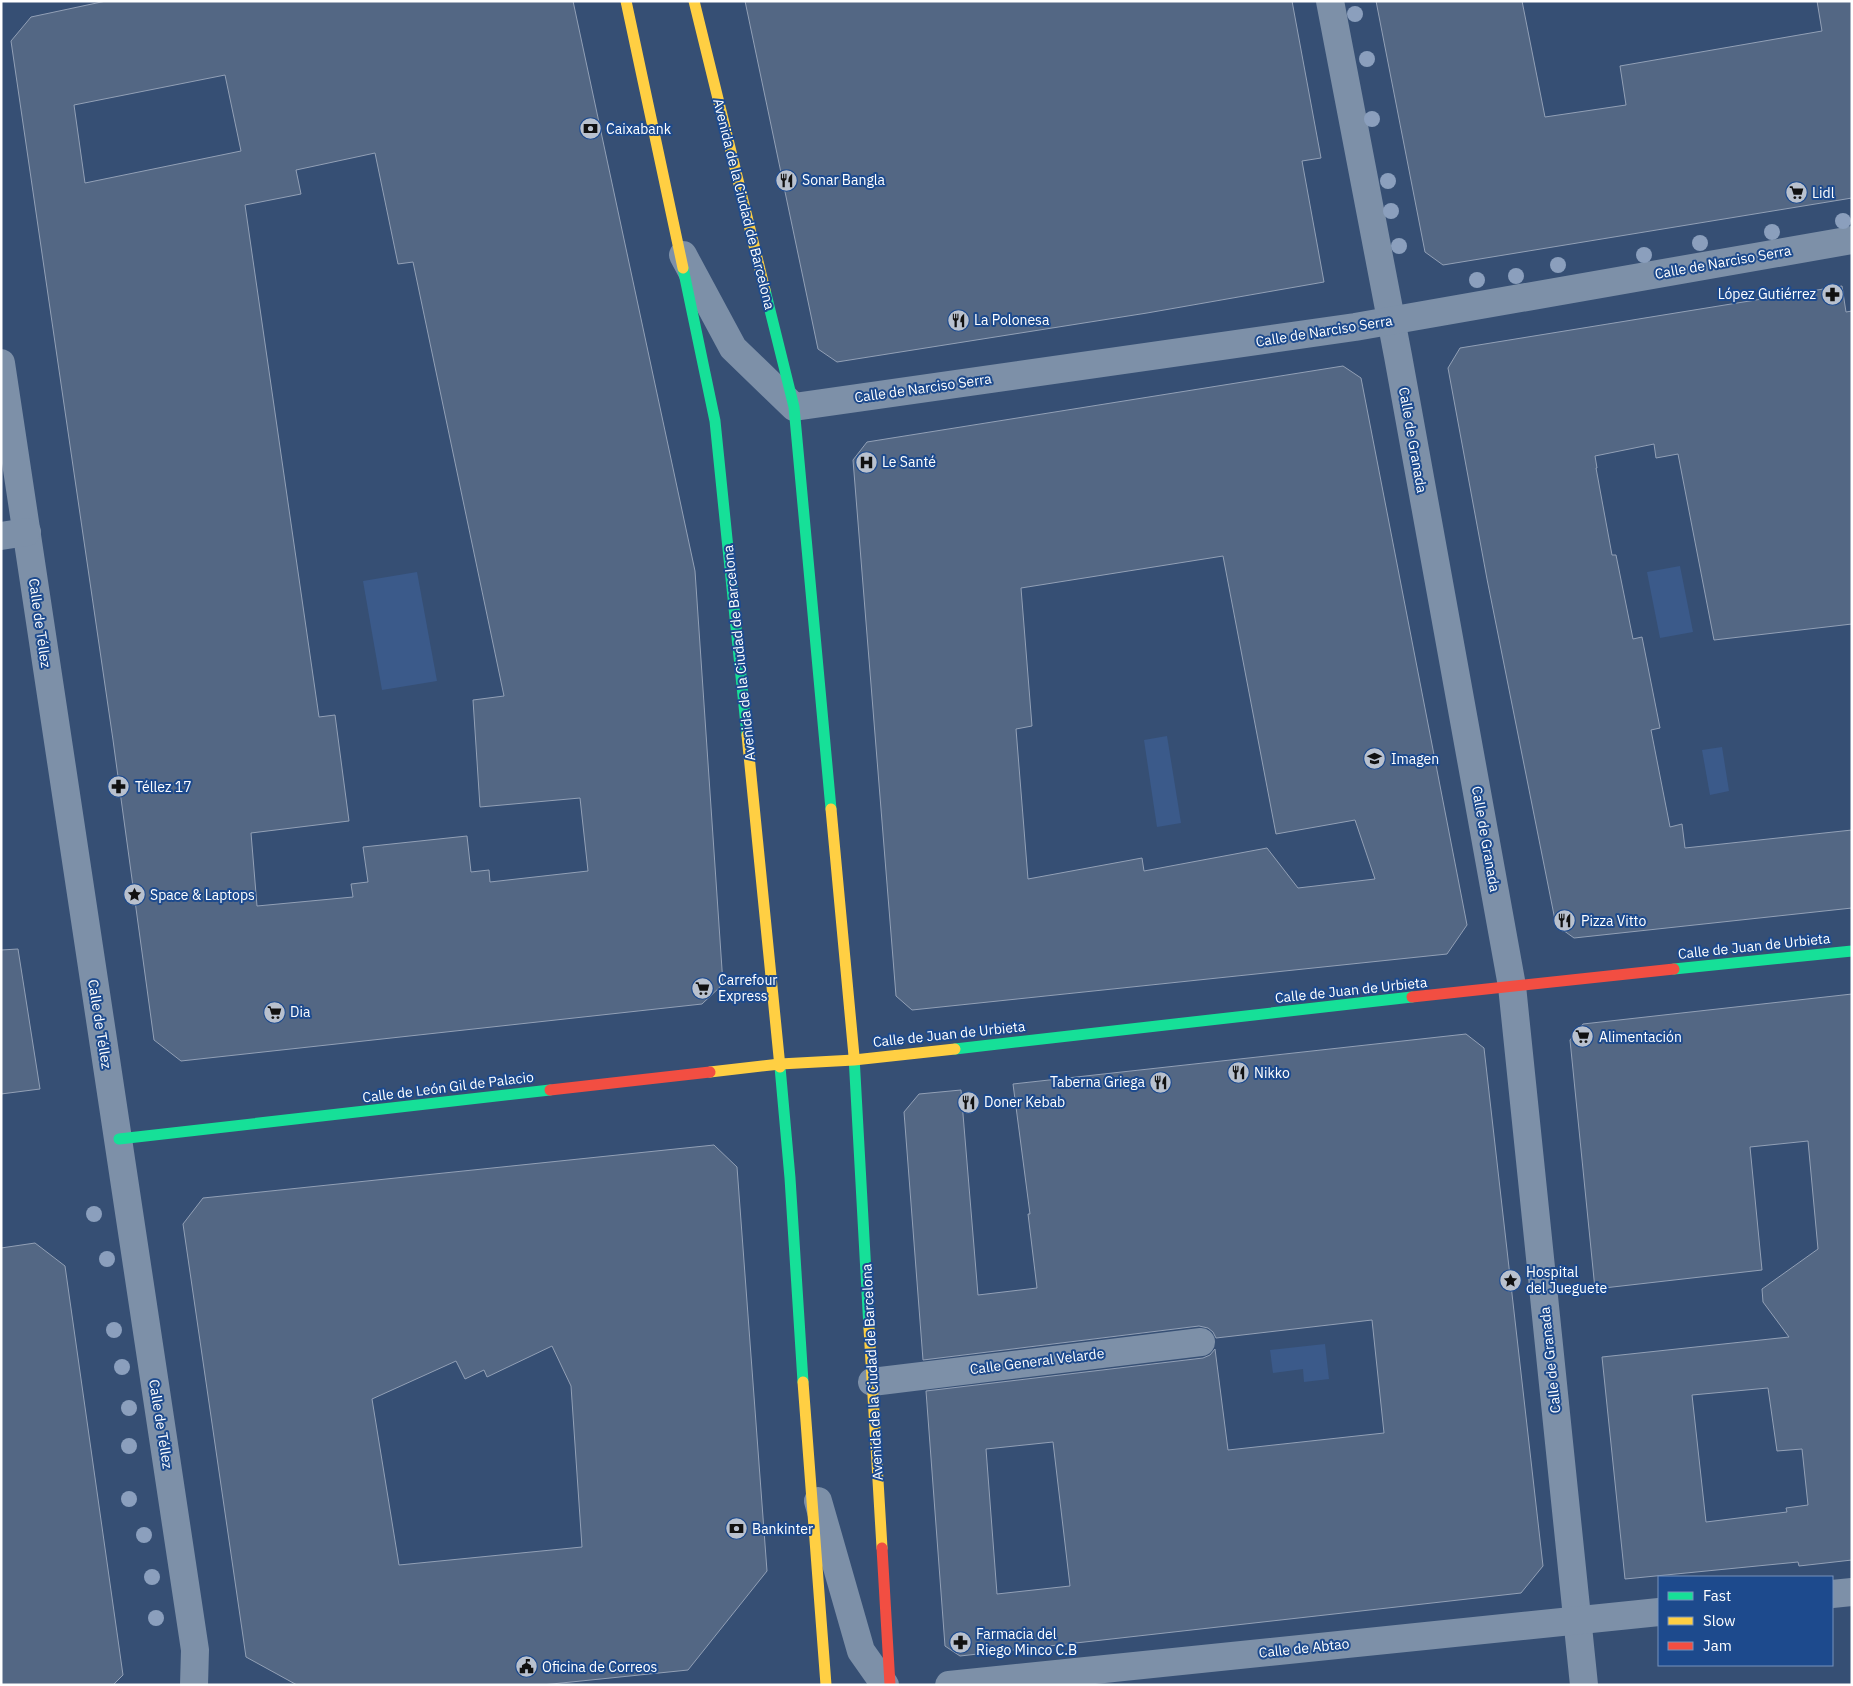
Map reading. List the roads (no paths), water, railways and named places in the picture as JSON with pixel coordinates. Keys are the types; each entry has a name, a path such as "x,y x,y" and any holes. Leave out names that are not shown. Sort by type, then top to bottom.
{"main road":[{"name":"Avenida de la Ciudad de Barcelona","path":"626,1 715,421 780,1064 811,1475 831,1679"},
{"name":"Avenida de la Ciudad de Barcelona","path":"694,1 794,407 854,1060 890,1685"},
{"name":"Calle de Juan de Urbieta","path":"854,1060 1512,986 1852,952"},
{"path":"780,1064 854,1060"},
{"name":"Calle de León Gil de Palacio","path":"118,1139 780,1064"}],"street":[{"name":"Calle de Granada","path":"1330,1 1391,320 1512,986 1584,1685"},
{"name":"Calle de Narciso Serra","path":"794,407 1355,327 1852,240"},
{"name":"Avenida de la Ciudad de Barcelona","path":"678,246 733,348 794,407"},
{"name":"Calle de Téllez","path":"1,363 14,534 118,1139 195,1650 194,1685"},
{"name":"Calle General Velarde","path":"872,1382 1201,1342"},
{"name":"Avenida de la Ciudad de Barcelona","path":"811,1475 861,1651 886,1685"},
{"path":"1833,1594 1852,1592"},
{"name":"Calle de Abtao","path":"950,1685 1658,1612"}],"water":[{"path":"1680,566 1693,632 1660,638 1647,572"},
{"path":"417,572 437,681 382,690 363,581"},
{"path":"1167,736 1181,823 1157,827 1144,740"},
{"path":"1722,747 1729,791 1710,795 1702,750"},
{"path":"1325,1344 1329,1379 1304,1382 1303,1369 1273,1373 1270,1350"}],"place":[{"name":"Caixabank","path":"590,129"},
{"name":"Sonar Bangla","path":"786,180"},
{"name":"Lidl","path":"1796,193"},
{"name":"López Gutiérrez","path":"1832,294"},
{"name":"La Polonesa","path":"958,320"},
{"name":"Le Santé","path":"866,462"},
{"name":"Imagen","path":"1375,759"},
{"name":"Téllez 17","path":"119,787"},
{"name":"Space & Laptops","path":"134,895"},
{"name":"Pizza Vitto","path":"1565,921"},
{"name":"Carrefour Express","path":"702,988"},
{"name":"Dia","path":"274,1012"},
{"name":"Alimentación","path":"1583,1037"},
{"name":"Nikko","path":"1238,1073"},
{"name":"Taberna Griega","path":"1161,1082"},
{"name":"Doner Kebab","path":"968,1102"},
{"name":"Hospital del Jueguete","path":"1510,1280"},
{"name":"Bankinter","path":"736,1529"},
{"name":"Farmacia del Riego Minco C.B","path":"960,1642"},
{"name":"Oficina de Correos","path":"526,1667"}]}
